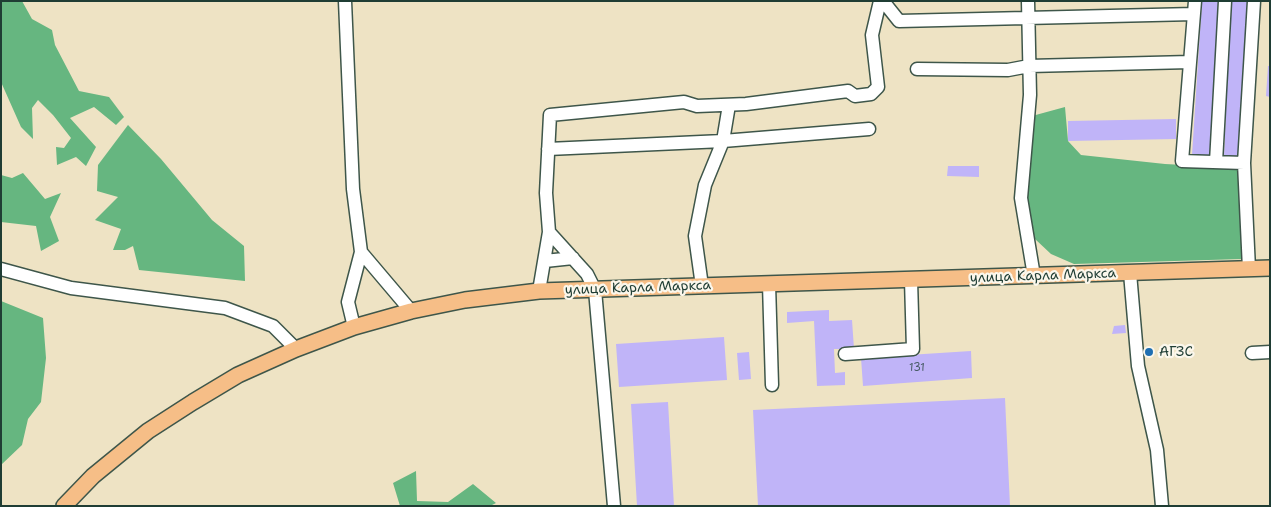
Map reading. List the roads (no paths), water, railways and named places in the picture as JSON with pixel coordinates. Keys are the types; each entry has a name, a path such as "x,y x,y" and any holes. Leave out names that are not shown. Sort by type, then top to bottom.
{"main road":[{"name":"улица Карла Маркса","path":"64,506 93,476 148,431 238,375 296,349 354,327 411,311 465,300 539,292 1270,268"}],"street":[{"path":"345,1 354,189 361,252 348,302 354,327"},
{"path":"881,1 899,21 1028,18 1194,7 1182,161 1244,164"},
{"path":"539,292 549,232 546,194 550,115 684,102 697,106 746,104 848,91 855,96 871,94 878,87 872,35 881,1"},
{"path":"1028,1 1030,94 1021,198 1034,276"},
{"path":"1216,162 1225,1"},
{"path":"1249,269 1244,164 1254,1"},
{"path":"918,69 1008,70 1029,66 1190,62"},
{"path":"702,286 695,236 705,185 723,141 729,105"},
{"path":"548,149 723,141 869,129"},
{"path":"549,232 587,274 595,290 614,506"},
{"path":"361,252 411,311"},
{"path":"545,261 573,258"},
{"path":"1,269 71,288 225,308 273,326 296,349"},
{"path":"1130,273 1138,366 1157,450 1162,506"},
{"path":"845,354 913,349 911,280"},
{"path":"769,284 772,385"},
{"path":"1252,353 1270,352"}],"place":[{"name":"АГЗС","path":"1149,352"}]}
